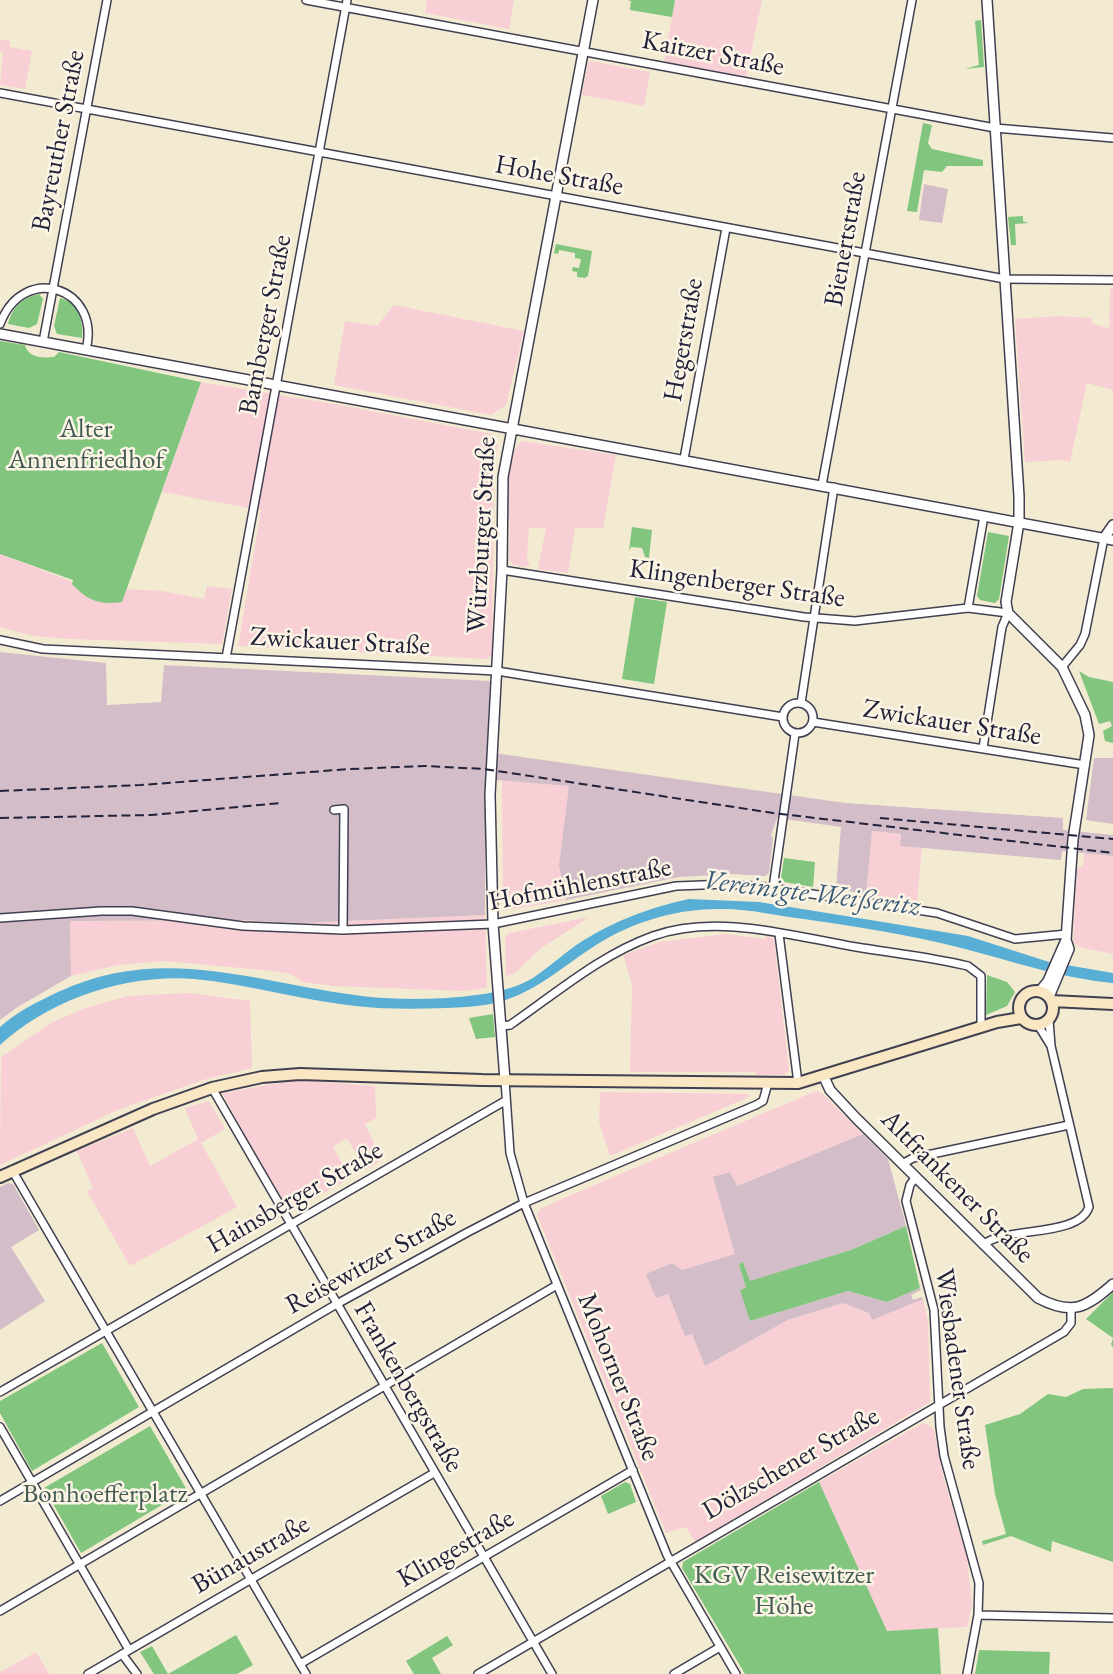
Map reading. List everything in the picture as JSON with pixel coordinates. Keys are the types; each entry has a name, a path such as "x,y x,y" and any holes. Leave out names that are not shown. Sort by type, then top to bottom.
{"main road":[{"path":"1048,999 1038,1025 1031,1025 1020,1013 1022,997 1026,993 1077,1003 1113,1004"},
{"path":"0,1177 112,1125 212,1088 283,1074 505,1080 798,1083 824,1077 981,1023 997,1022 1020,1013"}],"street":[{"name":"Bayreuther Straße","path":"43,342 106,0"},
{"name":"Kaitzer Straße","path":"306,0 346,4 995,128 1113,138"},
{"name":"Würzburger Straße","path":"505,1080 493,924 490,795 502,570 503,477 510,428 593,0"},
{"name":"Bienertstraße","path":"822,485 912,0"},
{"path":"983,748 1002,627 1008,614 1006,602 1019,522 987,0"},
{"name":"Bamberger Straße","path":"226,658 346,4"},
{"name":"Hohe Straße","path":"0,93 1005,279 1113,280"},
{"name":"Hegerstraße","path":"684,459 726,228"},
{"path":"0,324 11,303 24,292 33,288 53,289 71,296 83,311 90,330 86,350"},
{"path":"0,334 1109,539"},
{"path":"801,703 834,487"},
{"path":"968,608 984,516"},
{"path":"1062,668 1080,645 1089,622 1113,525"},
{"name":"Klingenberger Straße","path":"502,570 813,617 855,621 968,608 1008,614"},
{"path":"983,1245 995,1237 1024,1234 1068,1223 1087,1212 1089,1207 1051,1046 1048,999 1062,956 1069,949 1066,937 1073,839 1089,735 1088,725 1062,668 1008,614"},
{"name":"Zwickauer Straße","path":"0,640 44,649 497,671 783,717"},
{"path":"801,703 811,710 813,722 807,731 795,734 786,727 783,717 789,706 801,703"},
{"name":"Zwickauer Straße","path":"813,722 1085,765"},
{"path":"772,888 795,734"},
{"path":"334,810 344,809 343,930"},
{"name":"Hofmühlenstraße","path":"0,918 68,912 132,911 243,926 343,930 493,924 676,886 728,884 772,888 937,913 1015,939 1066,937"},
{"path":"502,1026 510,1025 602,961 655,935 691,928 734,927 945,961 974,969 981,976 981,1023"},
{"path":"779,934 798,1083"},
{"path":"1038,1025 1051,1046"},
{"name":"Altfrankener Straße","path":"824,1077 830,1090 915,1178 1038,1298 1071,1310"},
{"name":"Mohorner Straße","path":"505,1080 510,1153 524,1203 670,1562 736,1674"},
{"name":"Reisewitzer Straße","path":"0,1501 335,1305 524,1203 756,1105 763,1101 768,1083"},
{"name":"Frankenbergstraße","path":"212,1088 335,1305 552,1674"},
{"name":"Hainsberger Straße","path":"105,1331 505,1101"},
{"path":"902,1164 912,1158 1070,1125"},
{"path":"12,1170 306,1674"},
{"name":"Wiesbadener Straße","path":"915,1178 910,1185 906,1201 934,1311 939,1403 946,1463 979,1583 978,1615 967,1674"},
{"path":"1071,1310 1089,1304 1113,1284"},
{"path":"0,1611 558,1285"},
{"name":"Dölzschener Straße","path":"478,1674 1064,1332 1071,1323 1071,1310"},
{"path":"0,1392 105,1331"},
{"path":"0,1427 80,1565 137,1674"},
{"name":"Klingestraße","path":"300,1664 633,1470"},
{"name":"Bünaustraße","path":"88,1674 435,1473"},
{"path":"978,1615 1113,1618"},
{"path":"674,1674 720,1647"}],"shaded area":[{"path":"427,0 514,0 509,29 425,13"},
{"path":"675,0 762,0 746,77 664,63"},
{"path":"0,39 10,41 10,47 32,51 25,89 0,85 3,52 0,51"},
{"path":"591,61 650,72 644,106 582,95 588,63"},
{"path":"924,184 948,189 942,223 919,220"},
{"path":"1110,288 1113,288 1113,390 1087,383 1070,462 1060,460 1025,462 1015,319 1059,316 1092,318 1092,324 1109,328"},
{"path":"394,305 524,331 506,405 491,415 334,385 345,321 377,326"},
{"path":"201,382 492,434 498,445 494,471 492,655 487,659 238,646 261,510 162,492"},
{"path":"521,441 616,455 603,528 575,528 568,573 538,569 546,528 529,528 527,558 530,564 525,567 513,565 509,560 510,520 507,516 509,473 515,449"},
{"path":"0,554 122,601 127,589 162,591 204,599 207,586 232,589 222,644 70,639 33,636 0,627"},
{"path":"0,652 106,663 107,705 161,702 164,665 490,681 487,752 845,803 1063,818 1063,830 1113,835 1113,856 1062,851 1061,860 900,846 901,834 872,831 866,894 836,889 841,827 777,818 771,835 773,838 769,873 765,876 732,874 679,877 566,900 559,865 569,786 485,779 485,915 298,923 242,920 70,921 71,976 0,1020"},
{"path":"1094,758 1113,758 1113,824 1086,820"},
{"path":"502,780 570,786 559,865 566,900 503,911"},
{"path":"872,831 901,834 900,846 922,848 917,902 866,894"},
{"path":"1084,852 1113,856 1113,954 1082,948 1073,943 1077,867 1083,867"},
{"path":"485,915 487,988 464,991 333,986 302,982 291,974 273,971 164,961 118,965 71,976 70,921 242,920 298,923"},
{"path":"589,917 540,949 514,974 506,976 505,937 509,933"},
{"path":"726,934 766,939 766,935 774,939 789,1071 784,1075 756,1075 755,1072 630,1072 632,984 623,955 660,942"},
{"path":"190,993 250,1001 252,1068 203,1080 120,1109 0,1165 1,1057 51,1023 85,1008 128,996"},
{"path":"296,1080 375,1086 376,1118 365,1124 382,1160 365,1170 347,1138 333,1147 350,1178 288,1214 222,1093"},
{"path":"816,1091 822,1093 863,1134 736,1186 713,1177 736,1254 682,1270 672,1263 646,1274 667,1293 685,1336 692,1334 705,1366 788,1320 843,1303 870,1313 872,1320 923,1299 928,1321 930,1402 695,1542 686,1527 666,1533 537,1215 540,1209 564,1198"},
{"path":"600,1092 748,1094 749,1097 610,1156 599,1122"},
{"path":"209,1101 225,1129 201,1143 237,1207 130,1266 87,1191 93,1188 77,1151 133,1128 150,1166 198,1139 185,1108"},
{"path":"863,1134 888,1159 906,1226 851,1250 749,1282 744,1263 739,1264 746,1288 741,1290 750,1321 848,1291 887,1302 920,1288 921,1290 911,1295 913,1300 922,1297 923,1299 872,1320 869,1313 843,1303 788,1320 705,1366 692,1334 685,1336 668,1294 656,1298 646,1274 672,1263 682,1270 735,1254 713,1177 730,1172 737,1186"},
{"path":"8,1183 13,1184 39,1230 11,1247 45,1301 0,1330 0,1187"},
{"path":"923,1423 933,1428 935,1435 943,1476 967,1558 972,1605 967,1627 887,1631 819,1482"},
{"path":"36,1652 49,1674 0,1674 0,1672"}],"green space":[{"path":"627,0 675,0 672,17 630,10 631,1"},
{"path":"981,20 984,67 965,69 979,65 975,21"},
{"path":"923,123 932,125 928,143 932,149 983,160 983,166 947,166 942,172 924,170 917,212 907,211"},
{"path":"1023,216 1023,221 1029,223 1015,224 1016,245 1011,245 1008,217"},
{"path":"556,244 592,251 588,276 577,277 577,272 572,271 573,267 579,268 581,259 575,258 575,253 559,250 558,254 554,253"},
{"path":"39,294 43,299 37,324 29,328 8,324 19,304"},
{"path":"60,298 71,303 78,313 82,325 82,338 57,334 54,326"},
{"name":"Alter Annenfriedhof","path":"0,341 25,345 29,352 36,356 54,357 59,352 201,382 122,602 107,603 94,600 78,590 72,584 73,580 0,554"},
{"path":"632,527 652,530 649,558 645,557 642,548 631,547 629,551"},
{"path":"988,532 1009,536 999,599 995,603 980,600 977,596"},
{"path":"635,597 667,602 654,684 622,679"},
{"path":"1079,671 1089,677 1113,682 1113,743 1105,741 1103,731 1112,726 1110,721 1099,724"},
{"path":"784,858 815,862 813,887 784,882 781,878"},
{"path":"987,975 1007,982 1015,992 1007,1006 986,1015"},
{"path":"493,1014 495,1037 476,1039 469,1018"},
{"path":"906,1226 920,1288 887,1302 848,1291 750,1321 740,1290 746,1288 739,1264 743,1262 750,1281 851,1250"},
{"path":"1113,1292 1113,1338 1086,1319"},
{"name":"Bonhoefferplatz","path":"102,1343 139,1407 32,1471 0,1413 0,1401"},
{"path":"1113,1388 1113,1562 1052,1541 1051,1552 1011,1536 983,1545 982,1541 1006,1534 995,1494 985,1425 1020,1414 1048,1394 1066,1397 1083,1389"},
{"name":"Bonhoefferplatz","path":"150,1426 187,1490 81,1553 44,1488"},
{"path":"625,1482 630,1484 636,1502 608,1514 601,1496"},
{"name":"KGV Reisewitzer Höhe","path":"819,1482 887,1631 938,1628 941,1674 745,1674 682,1568 683,1562"},
{"path":"236,1635 253,1665 237,1674 168,1674"},
{"path":"447,1636 453,1645 432,1658 441,1674 414,1674 406,1661"},
{"path":"152,1646 168,1674 154,1674 140,1652"},
{"path":"979,1650 1050,1652 1049,1674 975,1674"}],"water":[{"path":"689,899 759,902 968,936 1049,962 1113,973 1113,983 1057,973 945,944 885,932 754,911 708,909 663,916 619,932 525,992 488,1004 397,1009 315,1000 214,981 168,979 142,981 90,993 66,1003 20,1029 0,1045 0,1027 28,1007 58,992 96,978 133,970 169,968 206,970 382,998 441,998 493,992 510,988 533,978 577,944 609,926 648,910"}],"railway":[{"path":"0,791 141,785 350,769 425,766 484,769 773,813 1113,853"},
{"path":"0,818 151,815 281,803"},
{"path":"880,818 1113,839"}],"water label":[{"name":"Vereinigte Weißeritz","path":"812,894"}]}
